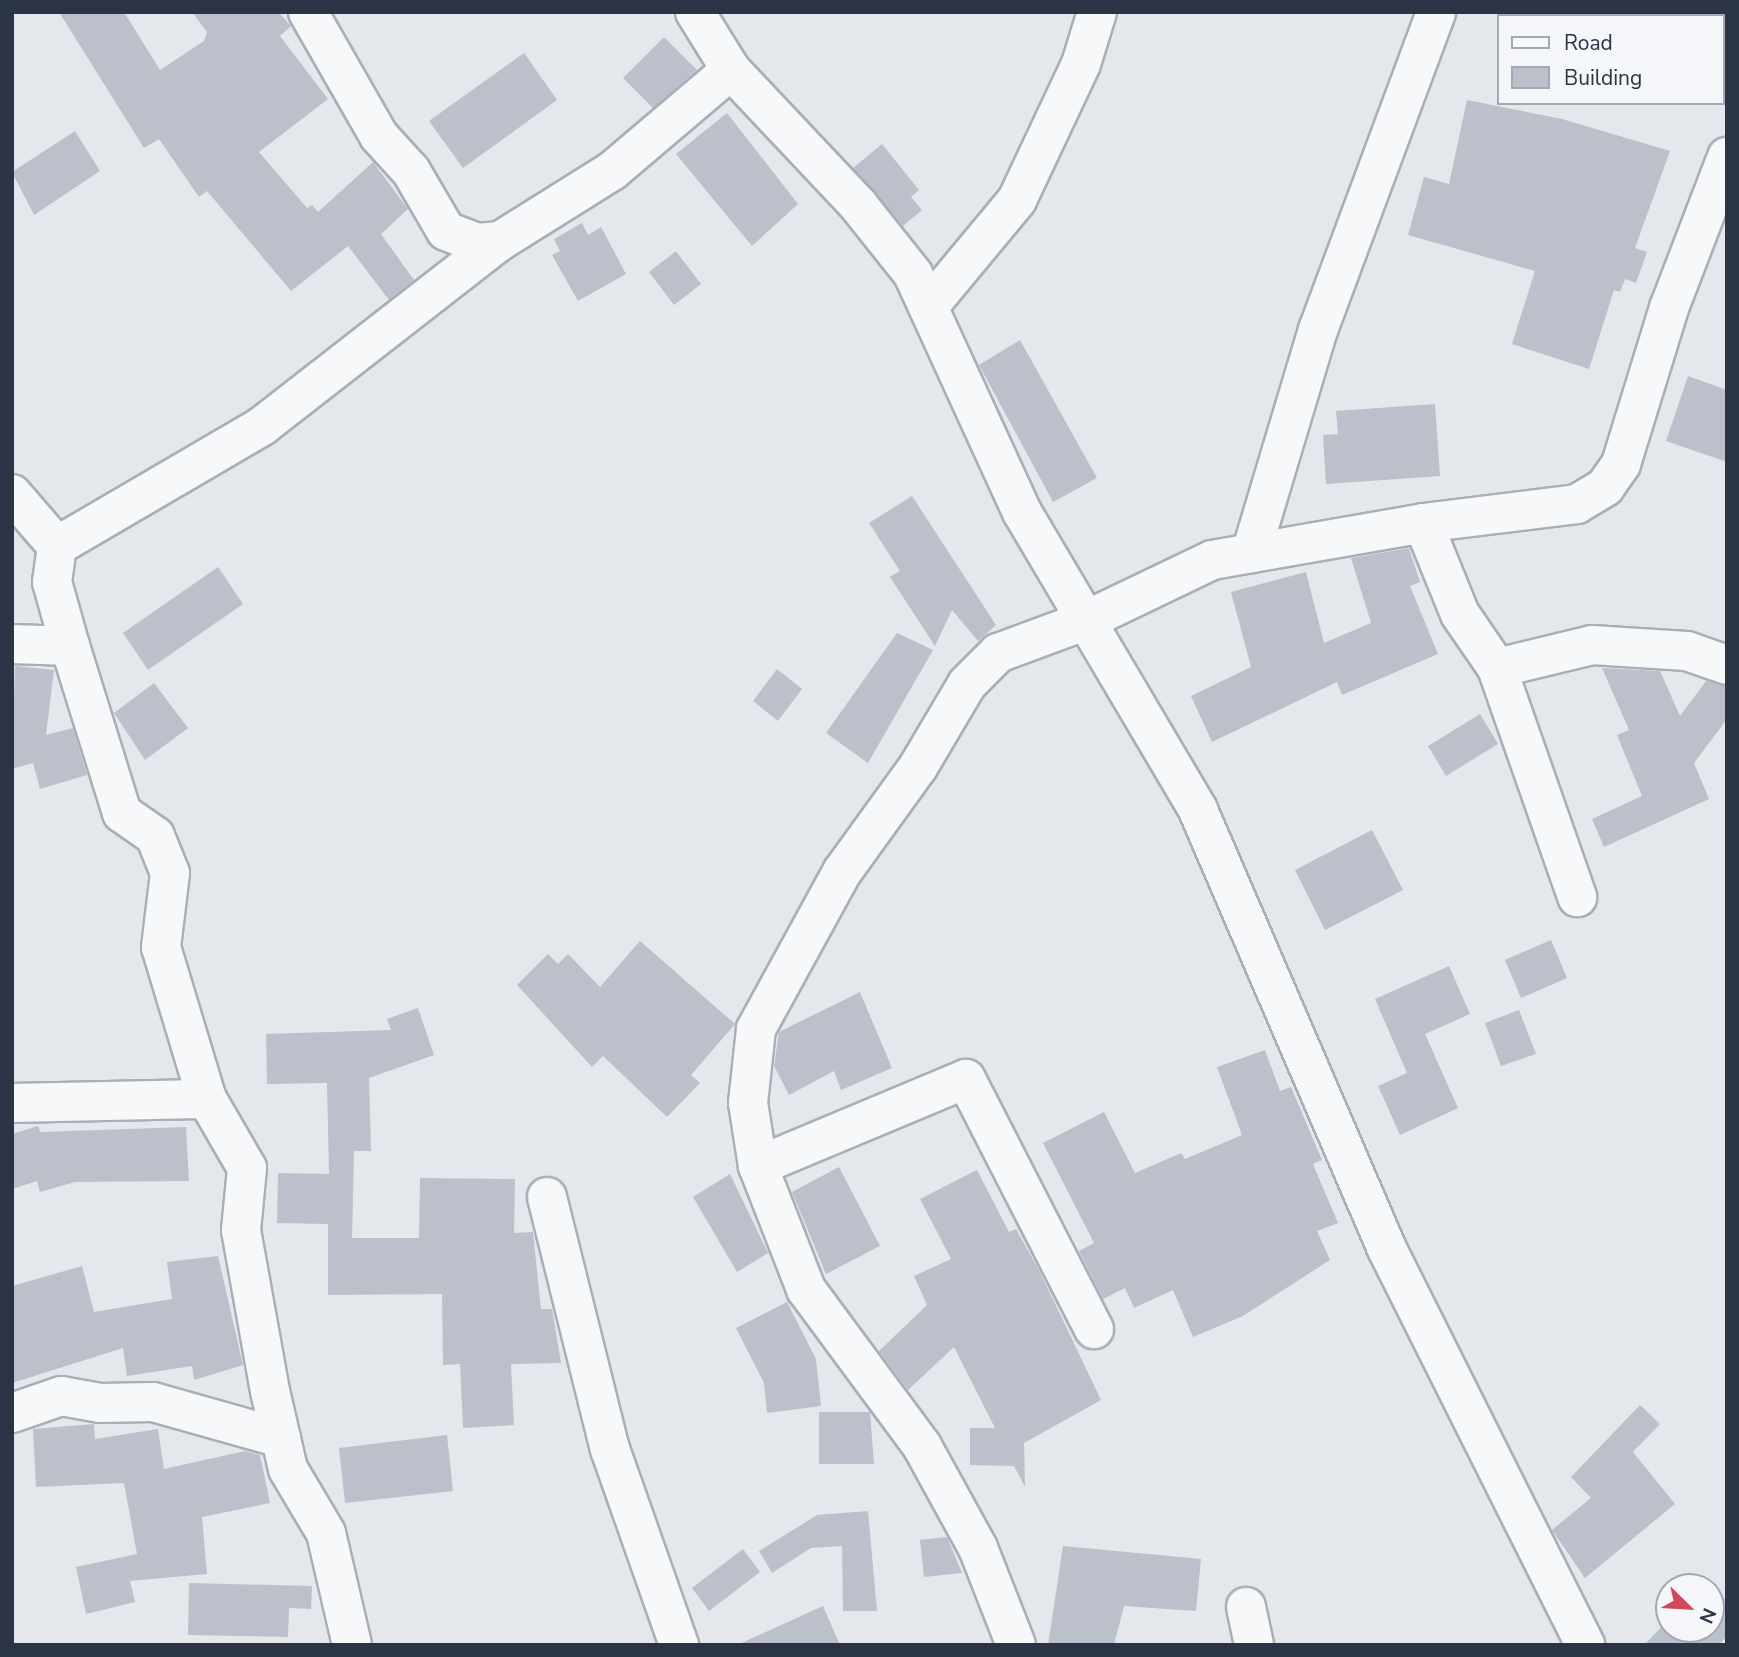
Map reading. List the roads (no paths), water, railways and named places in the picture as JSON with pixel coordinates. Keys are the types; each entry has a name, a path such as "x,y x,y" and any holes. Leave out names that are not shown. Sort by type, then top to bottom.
{"street":[{"path":"308,12 379,136 411,171 446,231 478,243 500,240"},
{"path":"695,12 731,70 859,206 913,274 1022,513 1198,810 1386,1247 1585,1645"},
{"path":"929,306 1017,200 1081,64 1097,12"},
{"path":"1251,553 1318,330 1436,12"},
{"path":"57,546 262,426 500,240 612,171 731,70"},
{"path":"1016,1645 978,1548 922,1446 806,1289 758,1166 748,1103 756,1029 842,872 918,767 967,684 998,653 1087,620 1212,560 1423,523 1577,504 1605,487 1621,464 1669,308 1727,158"},
{"path":"12,494 57,546 52,582 122,813 155,836 170,873 161,947 206,1099 247,1168 241,1230 281,1438 288,1469 326,1532 352,1645"},
{"path":"1423,523 1460,614 1497,667 1577,897"},
{"path":"12,644 71,646"},
{"path":"1497,667 1592,645 1687,651 1727,665"},
{"path":"758,1166 966,1079 1094,1329"},
{"path":"12,1103 206,1099"},
{"path":"547,1198 610,1448 679,1645"},
{"path":"12,1413 61,1396 153,1402 281,1438"},
{"path":"1246,1607 1254,1645"}]}
